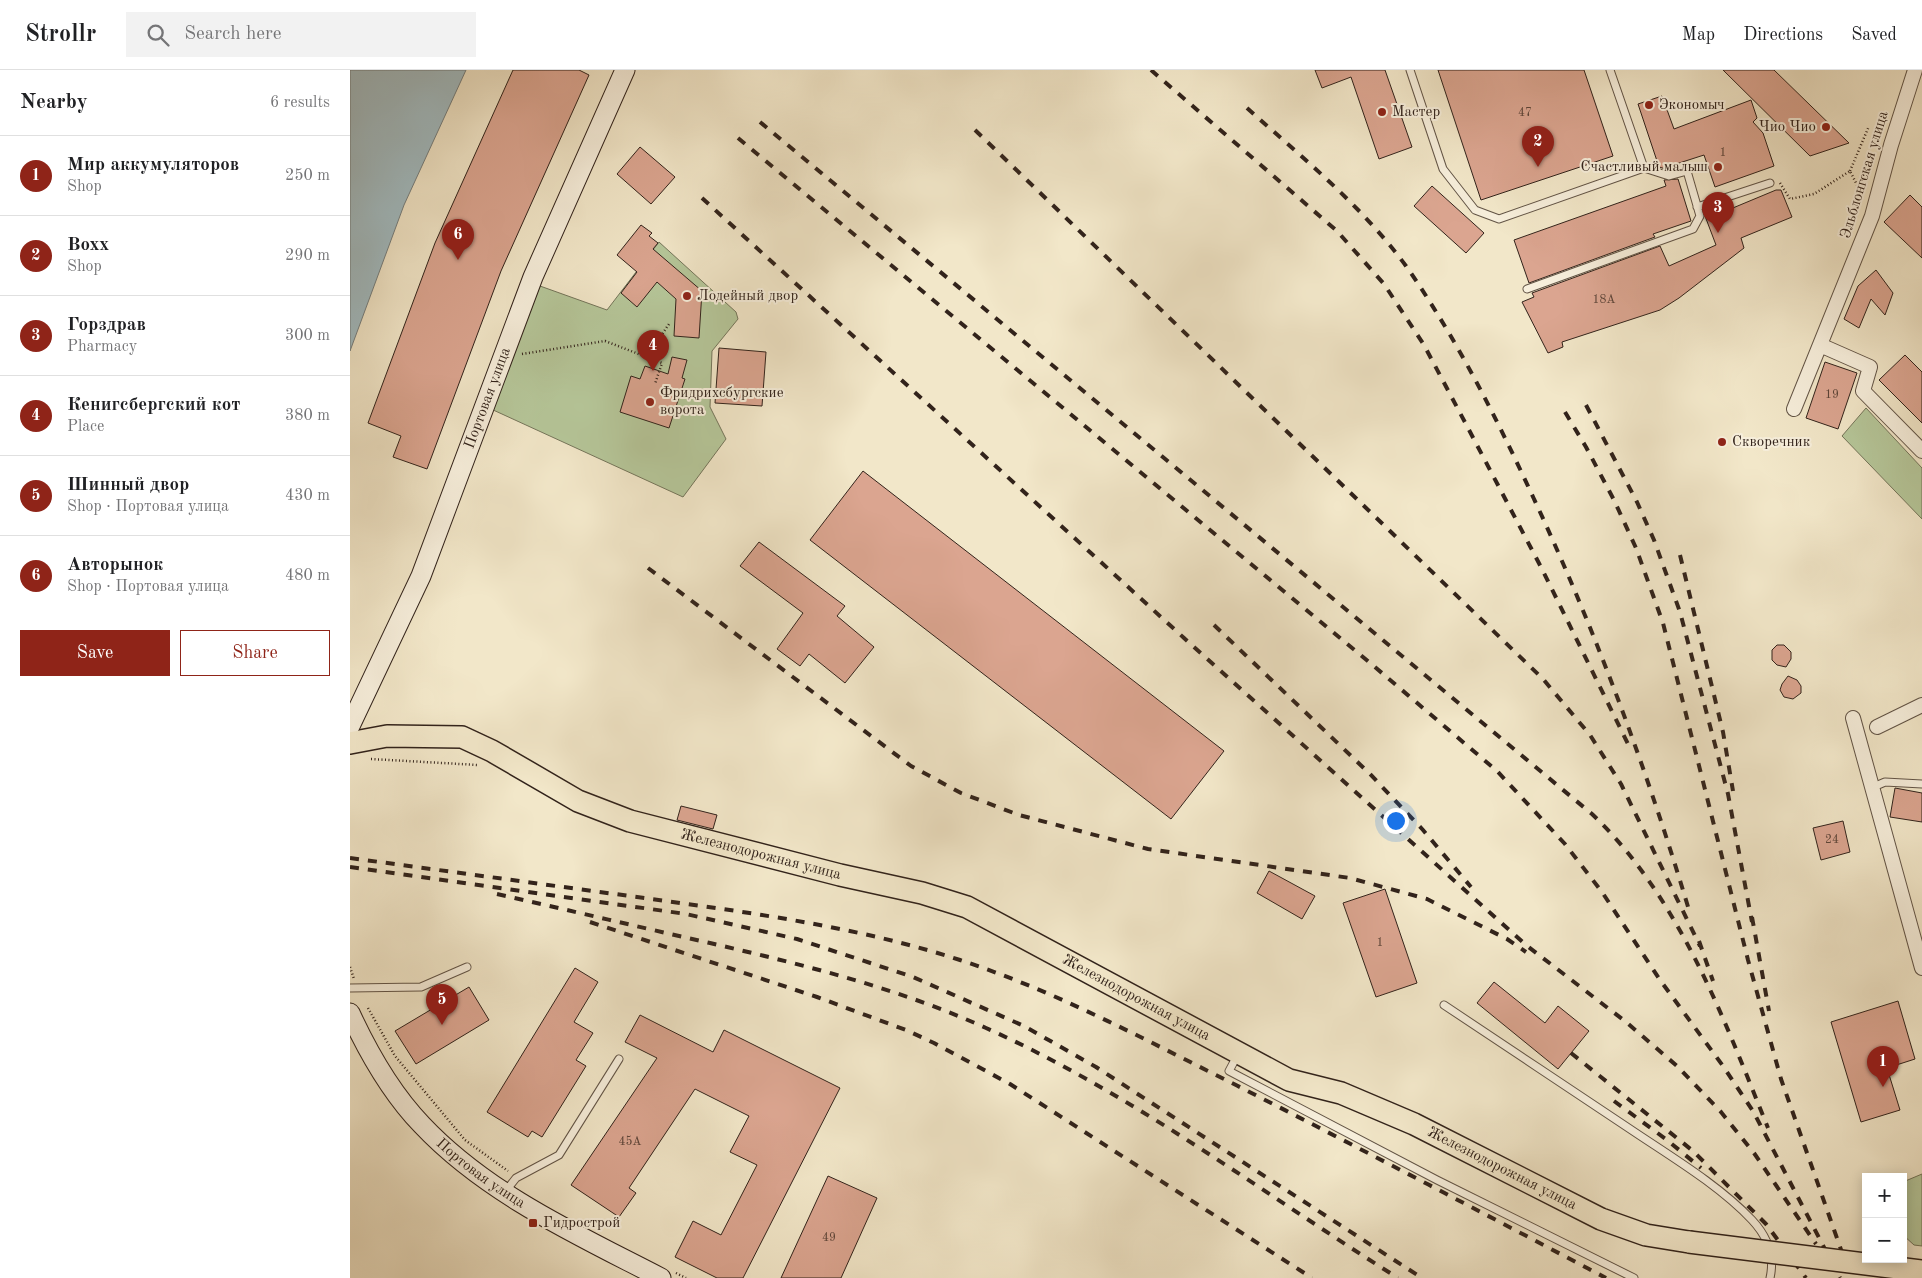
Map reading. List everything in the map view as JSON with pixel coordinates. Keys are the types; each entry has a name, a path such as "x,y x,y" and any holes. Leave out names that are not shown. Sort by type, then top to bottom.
{"main road":[{"name":"Портовая улица","path":"350,726 421,576 558,214 625,70"},
{"name":"Железнодорожная улица","path":"350,743 387,736 462,737 578,801 630,821 922,893 967,907 1289,1080 1341,1093 1414,1124 1601,1218 1646,1235 1922,1271"},
{"name":"Портовая улица","path":"350,1013 388,1080 420,1124 473,1170 511,1185 566,1229 665,1274"}],"street":[{"name":"Эльблонгская улица","path":"1794,410 1872,216 1891,145 1915,70"},
{"path":"1820,345 1870,367 1863,391 1922,451"},
{"path":"1877,727 1922,704"},
{"path":"1852,718 1922,968"}],"lane":[{"path":"1410,70 1442,169 1475,210 1499,219 1644,168 1669,176 1687,171 1700,216 1694,229 1527,289"},
{"path":"1610,70 1644,168"},
{"path":"1698,207 1770,183"},
{"path":"1871,788 1885,782 1922,784"},
{"path":"354,988 421,987 466,967"},
{"path":"1444,1005 1719,1191 1752,1220 1768,1244 1772,1266 1770,1278"},
{"path":"1238,1054 1229,1071 1437,1180 1634,1278"},
{"path":"511,1185 559,1156 619,1058"}],"path":[{"path":"1770,183 1780,182 1790,199 1814,194 1850,171 1869,126"},
{"path":"1850,171 1872,216"},
{"path":"647,357 669,324"},
{"path":"503,357 606,341 662,362 655,384"},
{"path":"364,758 479,765"},
{"path":"350,967 354,988 395,1056 460,1134 511,1185"},
{"path":"665,1274 686,1278"}],"green space":[{"path":"659,242 736,312 738,319 712,351 710,407 726,439 683,497 491,409 540,286 607,310"},
{"path":"1866,408 1922,468 1922,519 1842,436"},
{"path":"1922,1174 1922,1246 1914,1245 1907,1239 1907,1180"}],"water":[{"path":"350,70 466,70 404,205 350,351"}],"building":[{"path":"513,70 579,70 589,75 501,271 427,469 393,457 401,436 368,423 435,243"},
{"name":"Мастер","path":"1315,70 1385,70 1412,147 1379,159 1351,77 1322,88"},
{"path":"1438,70 1584,70 1613,156 1481,200"},
{"path":"1723,70 1774,70 1849,143 1810,156"},
{"path":"1662,96 1674,129 1751,100 1757,118 1753,122 1763,133 1774,166 1715,187 1704,155 1673,165 1674,169 1669,170 1659,167 1638,104"},
{"path":"640,147 675,177 651,204 617,174"},
{"path":"1678,179 1691,221 1653,234 1655,237 1529,283 1514,240 1666,186 1664,180"},
{"path":"1432,186 1484,233 1466,253 1414,206"},
{"path":"1776,190 1781,190 1792,217 1741,238 1744,248 1679,298 1660,310 1562,342 1563,347 1548,353 1522,302 1534,297 1532,293 1660,246 1669,266 1716,245 1705,216 1726,207 1728,210"},
{"path":"1910,195 1922,207 1922,258 1884,222"},
{"name":"Лодейный двор","path":"641,225 652,233 649,236 658,243 653,249 702,291 699,338 674,336 676,299 657,282 637,307 621,293 637,272 617,255"},
{"path":"1876,270 1893,293 1885,315 1871,299 1859,328 1844,319 1858,286"},
{"path":"719,348 766,352 762,406 715,403"},
{"path":"1905,355 1922,372 1922,423 1879,380"},
{"name":"Фридрихсбургские ворота","path":"672,357 687,360 682,378 685,379 669,428 620,412 631,376 640,379 645,366 668,374"},
{"path":"1825,362 1857,373 1838,429 1806,418"},
{"path":"863,471 1224,751 1171,819 810,540"},
{"path":"759,542 845,606 837,616 874,647 845,683 809,654 800,666 777,649 803,613 740,566"},
{"path":"1777,645 1784,645 1791,652 1791,659 1786,667 1777,665 1772,660 1772,650"},
{"path":"1788,676 1797,680 1801,686 1801,693 1793,699 1784,697 1780,690"},
{"path":"1895,788 1922,793 1922,822 1890,817"},
{"path":"681,806 717,815 713,829 677,820"},
{"path":"1843,821 1850,852 1821,860 1813,828"},
{"path":"1269,871 1315,896 1302,919 1257,893"},
{"path":"1385,889 1417,983 1376,997 1343,903"},
{"path":"575,968 598,982 574,1022 593,1033 576,1060 586,1066 542,1137 532,1131 528,1137 487,1112"},
{"path":"1494,982 1545,1023 1558,1006 1589,1031 1558,1069 1477,1003"},
{"path":"469,987 489,1020 416,1064 395,1031"},
{"path":"1898,1001 1915,1059 1887,1068 1900,1110 1861,1122 1831,1022"},
{"path":"640,1015 713,1052 724,1030 840,1088 743,1278 717,1278 675,1257 693,1221 721,1235 757,1165 730,1152 749,1116 695,1089 629,1188 636,1193 619,1217 571,1185 657,1058 625,1042"},
{"path":"828,1176 877,1198 841,1278 781,1278"}],"railway":[{"path":"1151,70 1337,231 1384,284 1424,345 1542,569 1629,746"},
{"path":"1247,108 1331,183 1389,244 1425,294 1475,380 1506,439 1557,549 1599,651 1656,805 1689,910"},
{"path":"760,122 1592,814 1623,847 1650,883 1674,921 1716,1002 1768,1128"},
{"path":"975,130 1543,679 1590,735 1621,784 1700,946"},
{"path":"738,138 1369,662 1497,771 1565,844 1602,892 1660,980 1723,1066 1753,1111 1840,1278"},
{"path":"702,198 1184,638 1526,945 1626,1022 1677,1066 1721,1112 1754,1153 1816,1244"},
{"path":"1586,405 1637,502 1654,540 1680,612 1728,794 1752,922"},
{"path":"1565,412 1614,500 1636,548 1663,623 1748,960 1781,1079 1851,1278"},
{"path":"1680,555 1723,732 1733,791"},
{"path":"648,568 911,766 961,793 1019,815 1148,849 1350,878 1427,899 1507,939 1526,952"},
{"path":"1214,625 1370,774 1423,830 1471,887"},
{"path":"350,858 800,921 881,938 960,960 1028,985 1127,1030 1320,1128 1606,1278"},
{"path":"350,867 686,914 797,939 913,977 1024,1026 1096,1067 1422,1278"},
{"path":"497,894 815,969 885,989 986,1028 1040,1054 1145,1113 1398,1278"},
{"path":"1752,917 1769,1011"},
{"path":"590,922 817,997 906,1030 934,1043 1010,1084 1312,1278"},
{"path":"1699,941 1713,981"},
{"path":"1571,1053 1693,1151 1766,1224 1806,1278"},
{"path":"1614,1101 1701,1168"}],"place":[{"name":"Экономыч","path":"1649,105"},
{"name":"Мастер","path":"1382,112"},
{"name":"Чио Чио","path":"1826,127"},
{"name":"Boxx","path":"1538,167"},
{"name":"Счастливый малыш","path":"1718,167"},
{"name":"Горздрав","path":"1718,233"},
{"name":"Авторынок","path":"458,260"},
{"name":"Лодейный двор","path":"687,296"},
{"name":"Кенигсбергский кот","path":"653,371"},
{"name":"Фридрихсбургские ворота","path":"650,402"},
{"name":"Скворечник","path":"1722,442"},
{"name":"Шинный двор","path":"442,1025"},
{"name":"Мир аккумуляторов","path":"1883,1087"},
{"name":"Гидрострой","path":"533,1223"}]}
